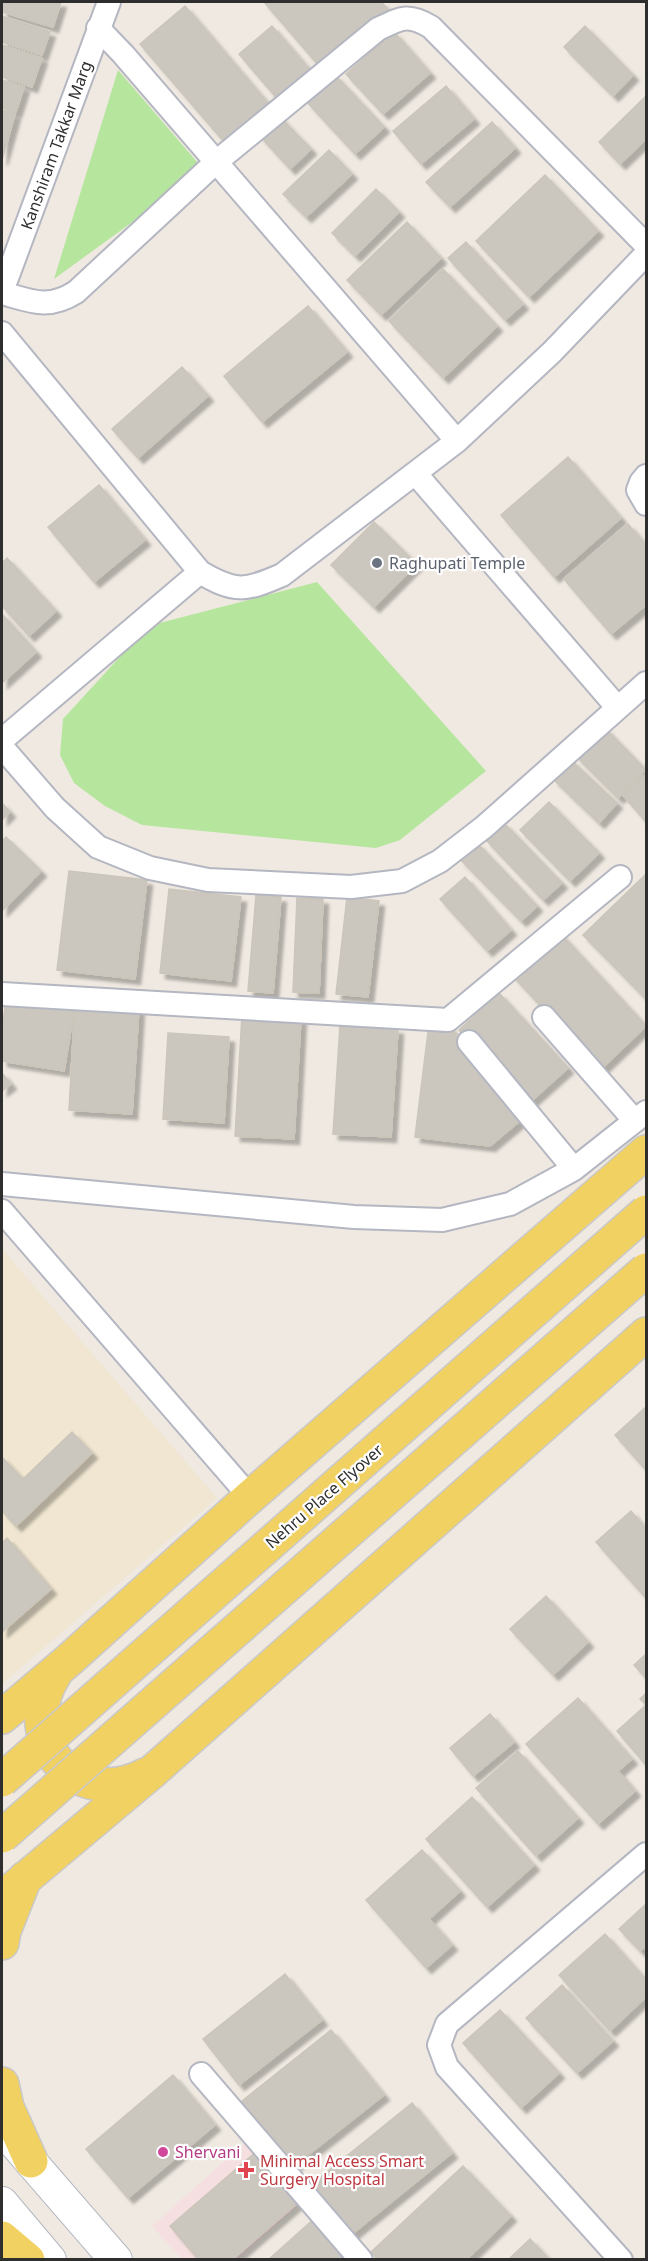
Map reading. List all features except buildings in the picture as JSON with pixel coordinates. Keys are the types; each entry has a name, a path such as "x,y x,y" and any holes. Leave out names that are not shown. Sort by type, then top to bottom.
{"main road":[{"path":"2,1717 69,1660 250,1497 646,1152"},
{"name":"Nehru Place Flyover","path":"2,1780 646,1212"},
{"path":"2,1836 646,1270"},
{"path":"2,1898 152,1772 646,1334"},
{"path":"69,1660 56,1671 47,1686 42,1701 40,1718 42,1734 49,1750 72,1774 104,1785 137,1780 152,1772"},
{"path":"2,1943 4,1932 26,1876"},
{"path":"2,2084 7,2107 31,2161"},
{"path":"2,2128 116,2259"},
{"path":"2,2204 50,2259"},
{"path":"2,2238 28,2259"}],"street":[{"name":"Kanshiram Takkar Marg","path":"2,288 109,2"},
{"path":"2,293 42,304 62,301 76,292 215,163 378,29 393,10 416,17 431,27 646,245"},
{"path":"98,28 123,54 457,441"},
{"path":"2,333 200,572 223,586 255,587 282,575 457,441 552,352 646,254"},
{"path":"415,473 617,708"},
{"path":"646,476 638,489 646,504"},
{"path":"2,740 200,572"},
{"path":"2,747 55,807 98,847 150,868 208,880 351,887 402,881 440,861 484,827 646,683"},
{"path":"2,994 448,1020 620,876"},
{"path":"2,1184 354,1217 442,1220 510,1204 574,1169 641,1117 544,1017"},
{"path":"469,1042 574,1169"},
{"path":"2,1210 250,1497"},
{"path":"621,2259 447,2067 439,2045 447,2024 646,1854"},
{"path":"201,2074 361,2259"}],"shaded area":[{"path":"2,1249 217,1498 2,1684"},
{"name":"Minimal Access Smart Surgery Hospital","path":"249,2139 304,2200 238,2259 182,2259 152,2226"}],"green space":[{"path":"118,70 204,170 54,279"},
{"path":"317,582 486,771 400,840 376,848 142,825 105,806 74,783 60,755 63,719 148,626"}],"place":[{"name":"Raghupati Temple","path":"377,563"},
{"name":"Shervani","path":"163,2152"},
{"name":"Minimal Access Smart Surgery Hospital","path":"246,2170"}]}
